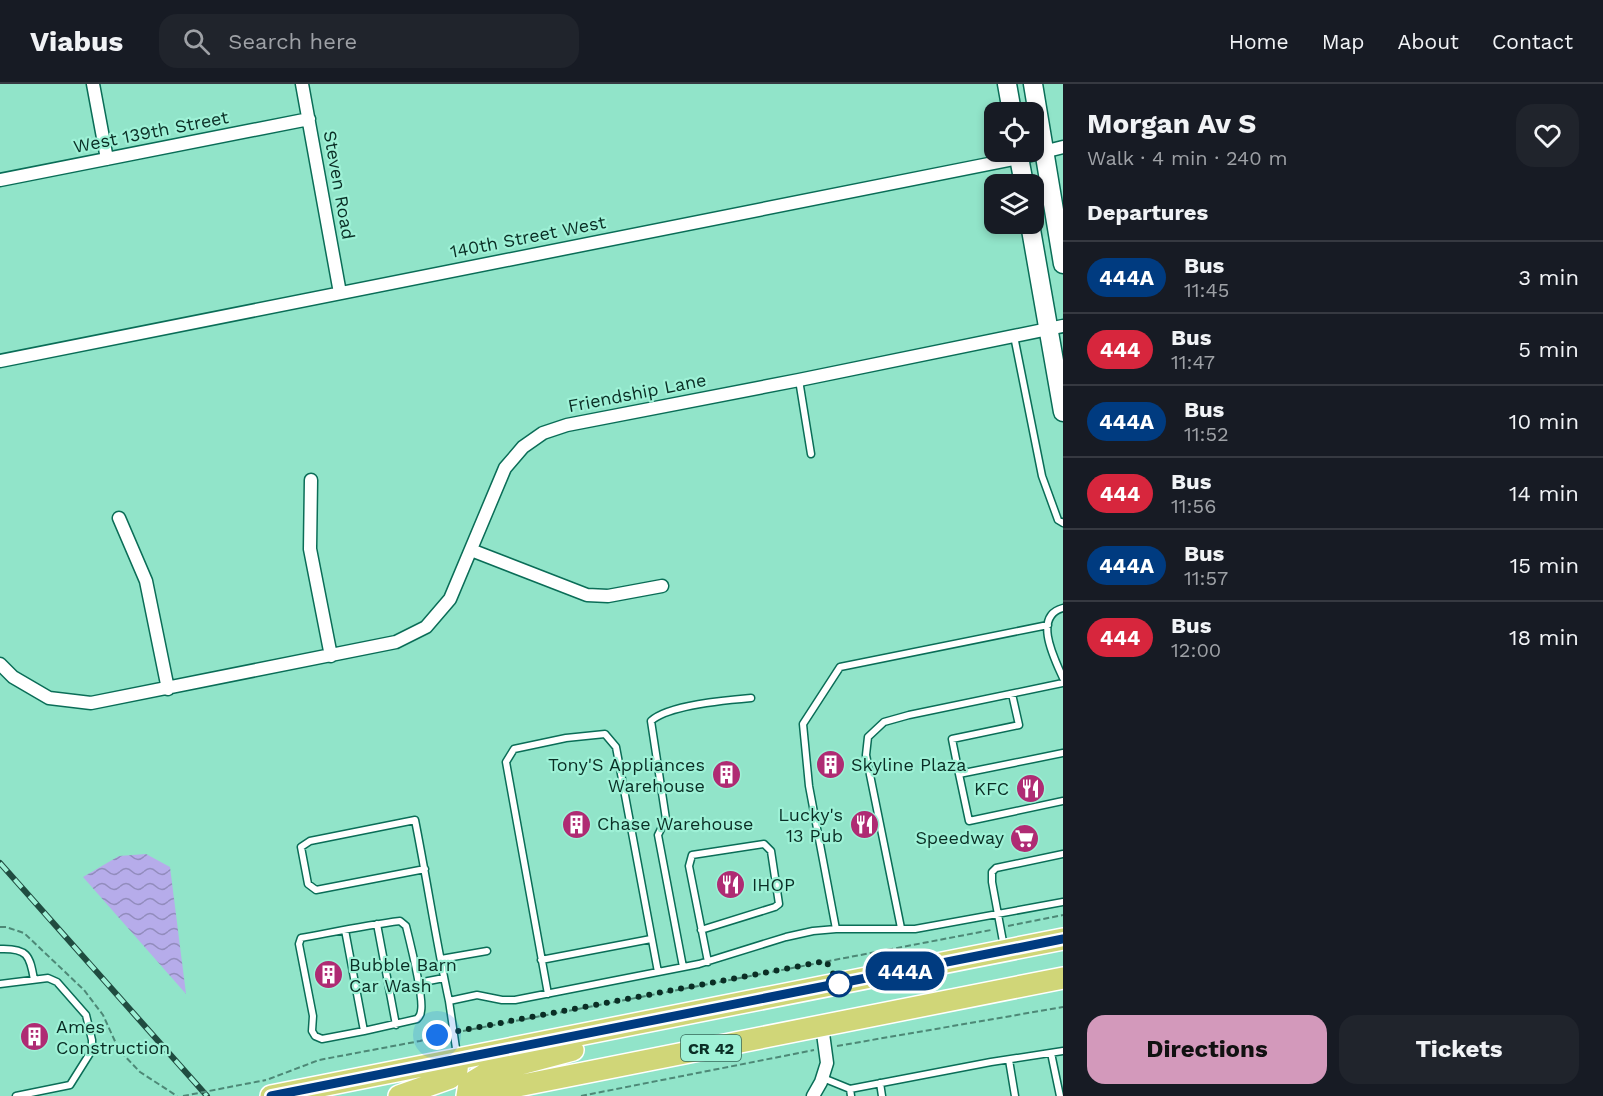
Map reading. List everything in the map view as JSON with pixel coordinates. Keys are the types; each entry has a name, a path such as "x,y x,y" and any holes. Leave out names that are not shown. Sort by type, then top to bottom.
{"highway":[{"name":"CR 42","path":"268,1088 458,1060 1063,939"},
{"name":"CR 42","path":"467,1096 1063,978"},
{"path":"1003,990 1063,989"},
{"path":"467,1096 469,1084 487,1072 580,1048 706,1011"},
{"path":"399,1096 450,1078 457,1070 458,1060"}],"main road":[{"path":"1007,84 1010,102"},
{"path":"1033,84 1036,102"},
{"path":"1044,151 1063,264"},
{"path":"1032,234 1056,328 1063,412"}],"street":[{"path":"93,84 107,159"},
{"name":"Steven Road","path":"302,84 340,293"},
{"name":"West 139th Street","path":"0,180 309,119"},
{"name":"140th Street West","path":"1044,151 1063,147"},
{"name":"140th Street West","path":"0,361 984,161"},
{"name":"Friendship Lane","path":"0,664 13,677 49,698 91,703 396,642 426,627 450,600 505,468 523,447 543,433 567,425 1056,328"},
{"path":"311,480 310,549 331,656"},
{"path":"119,518 146,581 168,689"},
{"path":"471,550 587,595 608,596 662,586"},
{"path":"813,1096 827,1063 822,1026"}],"lane":[{"path":"1014,336 1042,476 1058,520 1063,523"},
{"path":"799,380 811,454"},
{"path":"900,928 866,755 868,737 884,722 1063,681 1046,632 1050,618 1057,609 1063,608"},
{"path":"836,929 809,786 803,724 840,667 1048,625"},
{"path":"1012,694 1019,725 952,740 969,821 1063,801"},
{"path":"683,967 658,835 666,819 651,721 667,711 751,698"},
{"path":"548,994 540,960 506,762 514,749 566,738 605,734 616,747 658,972"},
{"path":"959,774 1063,753"},
{"path":"424,869 316,890 308,884 301,847 310,841 415,820 449,1001 458,1060"},
{"path":"701,930 776,907 779,904 771,851 764,844 692,855 689,866 701,930 708,962"},
{"path":"1005,951 992,872 996,868 1063,854"},
{"path":"449,1001 477,995 515,1000 548,994 708,962 786,937 836,929 915,929 1063,902"},
{"path":"400,921 406,926 418,983 421,1012 417,1019 396,1025 322,1039 315,1036 312,1031 313,1016 299,944 301,939 377,924 400,921"},
{"path":"377,924 396,1025"},
{"path":"345,930 364,1031"},
{"path":"540,960 651,939"},
{"path":"0,949 9,948 24,952 31,961 34,980"},
{"path":"441,959 487,951"},
{"path":"0,984 48,978 57,982 86,1015 92,1050 70,1085 16,1096"},
{"path":"418,983 444,978"},
{"path":"822,1078 850,1093 880,1083 1063,1051"},
{"path":"1051,1053 1060,1096"},
{"path":"1009,1060 1015,1096"},
{"path":"880,1083 882,1096"}],"path":[{"path":"183,1096 268,1088 320,1060 454,1032 1063,915"}],"water":[{"path":"146,854 170,867 186,994 83,877 119,856"}],"railway":[{"path":"0,863 207,1096"}],"bus line":[{"name":"444A","path":"271,1096 1063,939"}],"place":[{"name":"Skyline Plaza","path":"830,765"},
{"name":"Tony'S Appliances Warehouse","path":"726,775"},
{"name":"KFC","path":"1030,789"},
{"name":"Chase Warehouse","path":"576,824"},
{"name":"Lucky's 13 Pub","path":"864,825"},
{"name":"Speedway","path":"1025,838"},
{"name":"IHOP","path":"731,885"},
{"name":"Bubble Barn Car Wash","path":"328,975"},
{"name":"Ames Construction","path":"35,1037"}],"route":[{"path":"437,1035 657,995 826,961 839,984"}]}
